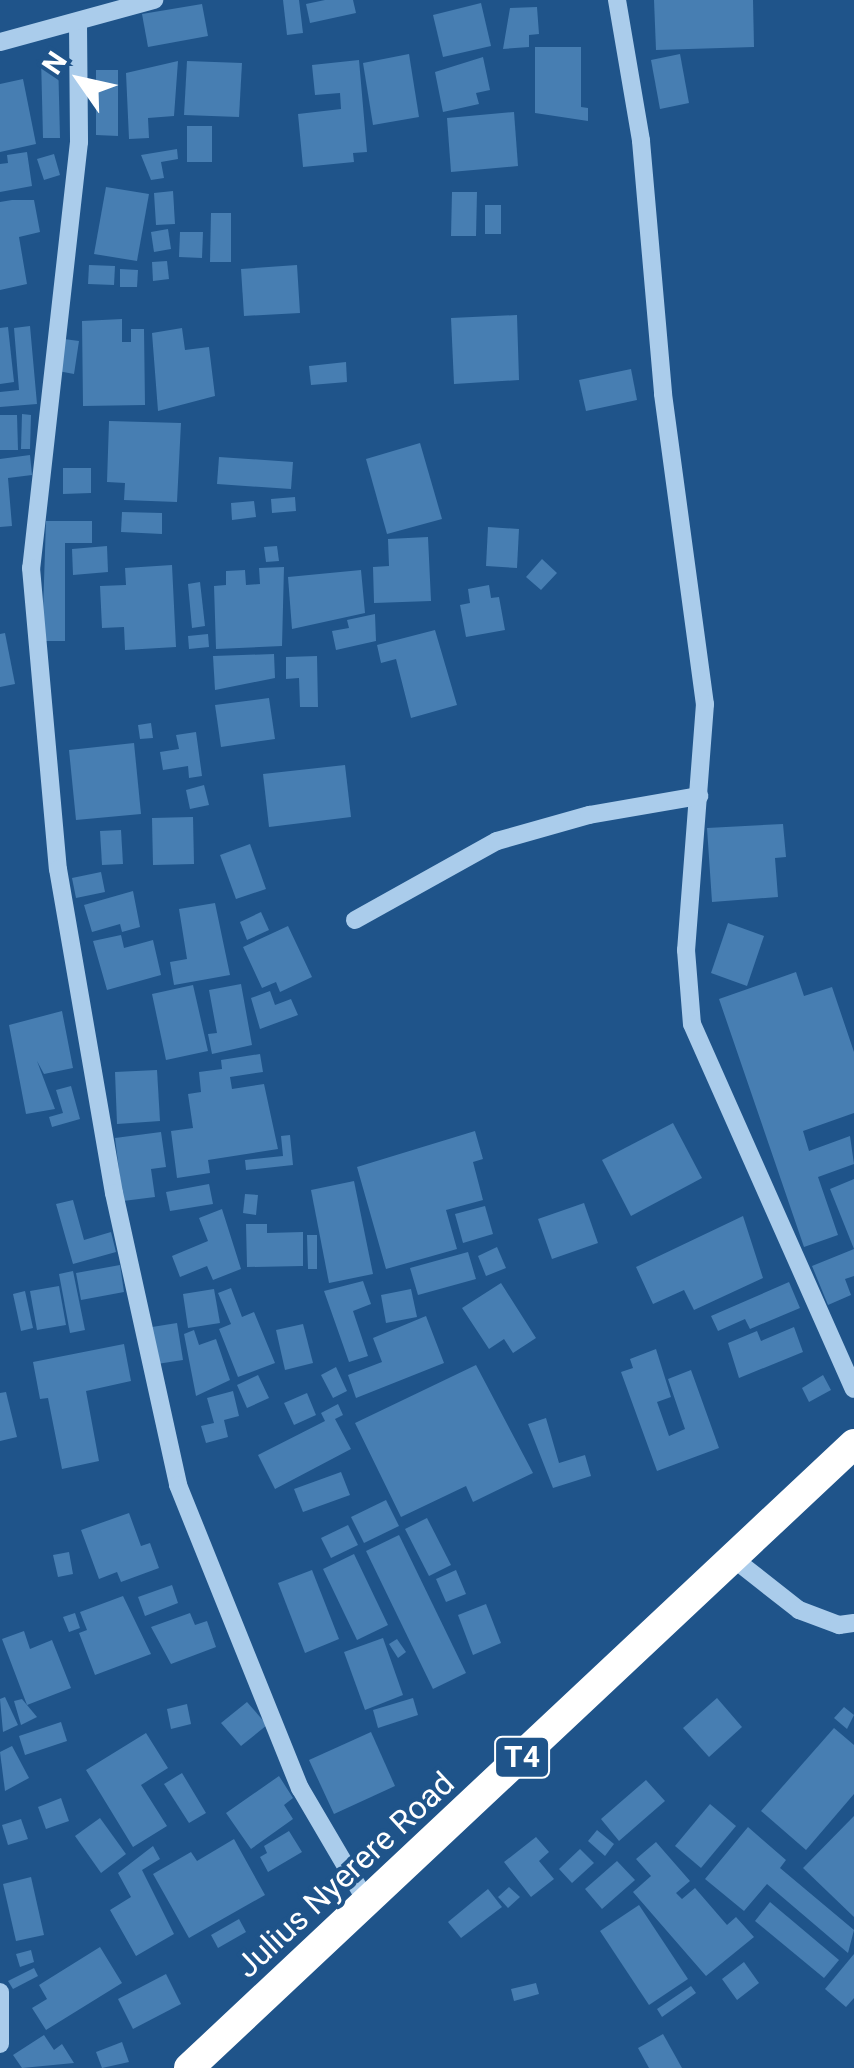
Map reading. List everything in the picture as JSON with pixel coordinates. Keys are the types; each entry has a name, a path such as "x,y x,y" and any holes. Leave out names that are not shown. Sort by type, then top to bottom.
{"highway":[{"name":"Julius Nyerere Road","path":"189,2068 854,1444"}],"street":[{"path":"0,42 78,24 154,0"},
{"path":"617,0 641,142 663,394 705,704 686,972 692,1024 854,1388"},
{"path":"78,24 80,142 31,568 58,869 114,1194 178,1485 300,1788 367,1902"},
{"path":"355,920 497,841 589,815 699,796"},
{"path":"734,1558 799,1610 839,1625 854,1623"},
{"path":"0,1992 0,2044"}],"building":[{"path":"283,0 299,0 303,33 287,35"},
{"path":"353,0 356,13 310,23 306,4"},
{"path":"654,0 753,0 754,47 656,50"},
{"path":"481,3 491,46 443,57 433,15"},
{"path":"202,4 208,36 148,47 142,14"},
{"path":"537,7 539,34 529,35 529,47 503,49 510,8"},
{"path":"535,47 581,47 581,107 588,108 588,121 535,113"},
{"path":"409,54 419,117 373,125 363,63"},
{"path":"680,54 689,103 660,109 651,60"},
{"path":"483,57 490,90 476,93 479,104 443,112 435,72"},
{"path":"41,58 58,58 60,138 43,138"},
{"path":"359,60 367,152 353,153 354,162 303,167 298,114 341,109 340,93 315,95 312,65"},
{"path":"178,61 174,116 148,118 149,138 129,139 126,73"},
{"path":"187,61 242,63 239,117 184,115"},
{"path":"96,70 118,70 118,136 96,135"},
{"path":"23,79 36,144 0,152 0,84"},
{"path":"514,112 518,166 451,172 447,118"},
{"path":"187,126 212,126 212,162 187,162"},
{"path":"177,149 178,159 161,162 164,178 151,180 141,155"},
{"path":"27,152 32,186 0,192 0,164 8,163 7,155"},
{"path":"54,154 60,175 44,180 37,159"},
{"path":"106,187 149,194 137,261 94,254"},
{"path":"173,191 175,224 156,225 154,193"},
{"path":"452,192 477,192 476,236 451,236"},
{"path":"34,200 40,232 19,237 27,284 0,290 0,202"},
{"path":"485,205 501,205 501,234 485,234"},
{"path":"211,213 231,213 231,262 210,262"},
{"path":"168,229 171,249 154,252 151,232"},
{"path":"180,232 203,232 202,258 179,257"},
{"path":"167,261 169,279 153,281 152,262"},
{"path":"89,265 115,266 114,285 88,284"},
{"path":"297,265 300,313 244,316 241,269"},
{"path":"120,269 138,270 137,287 120,287"},
{"path":"517,315 519,380 454,384 451,318"},
{"path":"122,319 122,342 131,342 131,329 144,329 145,405 83,406 82,321"},
{"path":"30,326 37,404 0,407 0,392 19,390 14,328"},
{"path":"8,327 14,382 0,384 0,328"},
{"path":"182,328 185,350 209,347 215,396 158,411 152,333"},
{"path":"64,339 79,341 74,374 58,371"},
{"path":"346,362 347,382 311,385 309,366"},
{"path":"631,369 637,400 586,411 579,380"},
{"path":"22,414 31,415 30,449 21,449"},
{"path":"0,415 17,415 18,450 0,450"},
{"path":"109,421 181,423 177,502 124,500 125,483 107,482"},
{"path":"420,443 442,519 387,534 366,459"},
{"path":"30,455 32,475 8,478 12,526 0,527 0,459"},
{"path":"219,457 293,462 291,489 217,484"},
{"path":"63,468 91,468 91,493 63,494"},
{"path":"295,497 296,511 272,513 271,499"},
{"path":"254,501 256,517 232,520 231,503"},
{"path":"122,512 162,513 162,534 121,532"},
{"path":"46,521 92,521 92,543 65,543 65,641 42,641"},
{"path":"488,527 519,529 517,568 486,566"},
{"path":"428,537 431,601 374,603 373,567 389,566 388,539"},
{"path":"107,546 108,572 73,575 72,549"},
{"path":"277,546 279,561 266,562 264,547"},
{"path":"542,559 557,573 541,590 526,577"},
{"path":"172,565 176,647 125,650 124,627 102,628 100,586 126,585 125,568"},
{"path":"284,567 282,646 216,649 214,586 226,585 226,571 245,570 246,585 260,584 259,568"},
{"path":"361,570 365,613 292,629 288,577"},
{"path":"200,582 205,626 192,628 188,584"},
{"path":"489,585 491,598 499,597 505,630 466,637 460,605 470,603 468,589"},
{"path":"375,614 376,641 336,650 332,631 349,628 347,620"},
{"path":"435,630 457,705 411,718 396,659 381,663 377,645"},
{"path":"5,633 15,684 0,687 0,634"},
{"path":"208,634 209,647 189,649 188,636"},
{"path":"274,654 275,678 215,690 213,656"},
{"path":"317,656 318,707 300,707 299,678 286,679 286,657"},
{"path":"269,698 275,739 221,747 215,705"},
{"path":"151,723 153,738 140,739 138,725"},
{"path":"196,732 202,776 189,778 188,766 163,770 160,752 179,749 176,735"},
{"path":"134,743 141,814 76,820 69,750"},
{"path":"345,765 351,817 269,827 263,774"},
{"path":"204,785 209,805 190,809 186,790"},
{"path":"193,817 194,864 153,865 152,818"},
{"path":"783,824 786,857 775,858 778,897 712,902 707,828"},
{"path":"121,830 123,864 102,865 100,831"},
{"path":"250,844 266,889 236,899 220,855"},
{"path":"101,872 105,892 76,898 72,878"},
{"path":"133,891 140,927 122,932 120,924 92,932 84,905"},
{"path":"215,903 230,975 174,985 170,962 187,959 179,909"},
{"path":"261,912 269,930 247,940 240,922"},
{"path":"728,923 764,936 747,986 711,973"},
{"path":"288,926 312,977 280,992 276,982 262,988 243,947"},
{"path":"121,935 124,948 153,940 161,975 107,990 93,941"},
{"path":"796,972 804,996 832,987 854,1052 854,1113 803,1131 809,1151 850,1136 854,1164 818,1177 838,1235 804,1247 719,999"},
{"path":"241,984 252,1045 212,1054 208,1034 217,1033 209,990"},
{"path":"193,985 208,1051 166,1060 152,994"},
{"path":"270,991 275,1005 291,999 298,1015 260,1029 251,998"},
{"path":"62,1011 73,1068 44,1074 37,1061 55,1109 26,1114 9,1025"},
{"path":"260,1054 263,1072 230,1077 232,1089 264,1084 278,1149 208,1160 210,1173 177,1178 171,1131 193,1128 188,1094 201,1092 199,1072 222,1069 221,1060"},
{"path":"157,1070 160,1121 117,1124 115,1072"},
{"path":"71,1086 80,1119 52,1127 49,1117 63,1113 56,1090"},
{"path":"673,1123 702,1178 631,1216 602,1160"},
{"path":"475,1131 483,1159 473,1162 483,1200 446,1210 457,1249 386,1269 357,1167"},
{"path":"161,1132 166,1167 151,1169 155,1197 123,1201 115,1138"},
{"path":"290,1135 293,1165 246,1170 245,1160 283,1156 281,1136"},
{"path":"854,1179 854,1249 830,1189"},
{"path":"354,1181 373,1274 329,1283 311,1190"},
{"path":"209,1184 213,1204 170,1211 166,1192"},
{"path":"245,1194 258,1195 256,1215 243,1213"},
{"path":"73,1200 84,1240 111,1232 116,1252 73,1264 56,1204"},
{"path":"584,1203 598,1243 552,1259 538,1219"},
{"path":"485,1206 493,1234 463,1243 455,1214"},
{"path":"222,1209 241,1269 213,1280 207,1266 180,1277 172,1256 208,1241 199,1218"},
{"path":"743,1216 763,1278 694,1310 684,1290 653,1304 636,1267"},
{"path":"246,1224 267,1224 267,1233 303,1232 303,1266 247,1267"},
{"path":"307,1235 317,1235 317,1269 308,1269"},
{"path":"497,1247 506,1268 486,1276 478,1256"},
{"path":"854,1249 854,1276 845,1279 851,1295 828,1305 812,1266"},
{"path":"468,1252 476,1279 418,1295 410,1268"},
{"path":"120,1265 124,1292 81,1300 76,1273"},
{"path":"73,1271 85,1330 70,1333 59,1274"},
{"path":"363,1281 371,1304 353,1311 368,1356 349,1362 324,1291"},
{"path":"789,1282 800,1308 750,1329 745,1319 718,1331 711,1316"},
{"path":"501,1283 536,1338 513,1353 504,1339 489,1349 462,1308"},
{"path":"59,1286 66,1325 37,1330 30,1291"},
{"path":"231,1288 242,1317 254,1312 275,1363 238,1377 219,1329 231,1324 218,1293"},
{"path":"214,1289 220,1323 188,1328 183,1294"},
{"path":"411,1289 417,1317 386,1323 381,1295"},
{"path":"25,1291 33,1328 21,1331 13,1294"},
{"path":"426,1316 444,1363 356,1398 348,1375 382,1362 373,1338"},
{"path":"177,1323 183,1360 157,1364 152,1327"},
{"path":"303,1324 313,1363 285,1370 276,1330"},
{"path":"794,1327 803,1352 739,1378 728,1343 757,1331 761,1341"},
{"path":"194,1330 199,1345 216,1339 230,1380 196,1396 184,1334"},
{"path":"124,1344 131,1381 86,1391 99,1461 62,1469 48,1398 40,1399 33,1362"},
{"path":"656,1349 671,1397 657,1402 669,1436 685,1429 668,1379 691,1370 719,1448 657,1471 621,1372 633,1368 630,1359"},
{"path":"476,1365 533,1473 473,1502 466,1486 401,1517 355,1423"},
{"path":"336,1367 347,1391 333,1398 321,1375"},
{"path":"258,1375 269,1398 247,1408 237,1385"},
{"path":"823,1375 831,1390 809,1402 802,1388"},
{"path":"233,1391 239,1416 224,1420 228,1437 206,1443 201,1426 214,1423 207,1398"},
{"path":"6,1392 17,1437 0,1441 0,1393"},
{"path":"307,1393 316,1415 294,1425 284,1403"},
{"path":"338,1404 343,1415 335,1419 351,1449 275,1489 258,1455 325,1421 321,1413"},
{"path":"546,1418 559,1463 585,1455 591,1476 553,1488 528,1424"},
{"path":"341,1472 350,1495 303,1512 294,1489"},
{"path":"386,1500 399,1526 364,1543 351,1517"},
{"path":"129,1513 141,1546 150,1543 159,1568 121,1582 117,1572 99,1579 81,1530"},
{"path":"427,1518 451,1565 429,1576 405,1529"},
{"path":"348,1525 358,1545 331,1558 321,1538"},
{"path":"399,1535 466,1673 433,1689 366,1551"},
{"path":"69,1552 73,1574 58,1577 53,1555"},
{"path":"354,1554 388,1625 357,1640 323,1569"},
{"path":"312,1570 339,1639 305,1653 278,1583"},
{"path":"456,1570 466,1594 446,1602 436,1579"},
{"path":"172,1585 178,1603 145,1616 138,1597"},
{"path":"123,1596 151,1654 95,1675 79,1633 87,1630 80,1612"},
{"path":"486,1604 501,1643 473,1655 458,1615"},
{"path":"75,1613 80,1628 69,1632 63,1617"},
{"path":"190,1613 195,1625 207,1621 216,1647 171,1664 151,1627"},
{"path":"24,1631 30,1649 52,1640 71,1688 27,1705 2,1639"},
{"path":"383,1638 403,1695 365,1710 344,1652"},
{"path":"397,1639 406,1652 398,1658 389,1644"},
{"path":"5,1697 18,1725 3,1732 0,1699"},
{"path":"413,1698 418,1715 378,1728 373,1710"},
{"path":"717,1698 742,1727 709,1757 683,1728"},
{"path":"22,1699 37,1717 21,1725 14,1701"},
{"path":"247,1702 267,1725 241,1746 221,1723"},
{"path":"187,1704 191,1724 171,1729 167,1709"},
{"path":"844,1707 854,1715 847,1729 834,1718"},
{"path":"61,1722 67,1741 25,1755 19,1736"},
{"path":"834,1728 854,1745 854,1794 806,1850 761,1811"},
{"path":"371,1732 395,1786 334,1814 309,1760"},
{"path":"146,1733 168,1768 141,1785 167,1826 133,1847 86,1770"},
{"path":"12,1746 29,1778 5,1791 0,1752"},
{"path":"182,1773 206,1813 189,1823 164,1784"},
{"path":"279,1776 293,1798 284,1805 293,1819 251,1849 226,1813"},
{"path":"646,1780 665,1801 619,1841 601,1819"},
{"path":"61,1798 69,1821 46,1829 38,1807"},
{"path":"710,1804 736,1826 701,1868 675,1846"},
{"path":"854,1816 854,1917 803,1868"},
{"path":"100,1818 126,1854 101,1873 75,1836"},
{"path":"21,1819 28,1839 8,1845 2,1825"},
{"path":"748,1827 786,1860 780,1868 854,1930 848,1953 767,1884 744,1911 705,1879"},
{"path":"597,1830 614,1844 605,1856 588,1841"},
{"path":"289,1831 302,1852 268,1872 260,1857 267,1853 264,1846"},
{"path":"536,1837 549,1852 539,1861 554,1879 531,1897 504,1862"},
{"path":"234,1839 265,1895 189,1938 153,1874 191,1852 197,1861"},
{"path":"656,1842 690,1881 676,1893 682,1899 695,1888 727,1925 736,1917 754,1937 706,1976 633,1892 651,1876 636,1859"},
{"path":"153,1846 160,1859 142,1870 174,1934 136,1956 110,1910 131,1897 118,1873"},
{"path":"580,1849 594,1863 572,1883 559,1869"},
{"path":"617,1861 635,1880 602,1909 585,1889"},
{"path":"31,1877 44,1935 16,1941 3,1884"},
{"path":"509,1887 520,1897 508,1908 498,1897"},
{"path":"488,1889 502,1907 461,1938 448,1922"},
{"path":"770,1902 839,1960 824,1978 755,1921"},
{"path":"639,1905 688,1979 649,2005 600,1931"},
{"path":"239,1919 246,1932 218,1948 211,1935"},
{"path":"100,1947 122,1983 46,2030 32,2008 47,1999 39,1985"},
{"path":"31,1950 34,1962 20,1967 16,1954"},
{"path":"854,1954 854,1998 846,2007 825,1989"},
{"path":"744,1962 759,1983 737,2000 722,1979"},
{"path":"34,1968 38,1976 13,1989 8,1981"},
{"path":"166,1974 181,2004 133,2029 118,1999"},
{"path":"536,1983 539,1994 514,2001 511,1989"},
{"path":"691,1986 696,1993 662,2017 657,2009"},
{"path":"663,2034 682,2068 649,2068 638,2048"},
{"path":"44,2035 54,2050 62,2044 74,2063 22,2068 13,2055"},
{"path":"122,2042 129,2062 102,2068 96,2052"}]}
